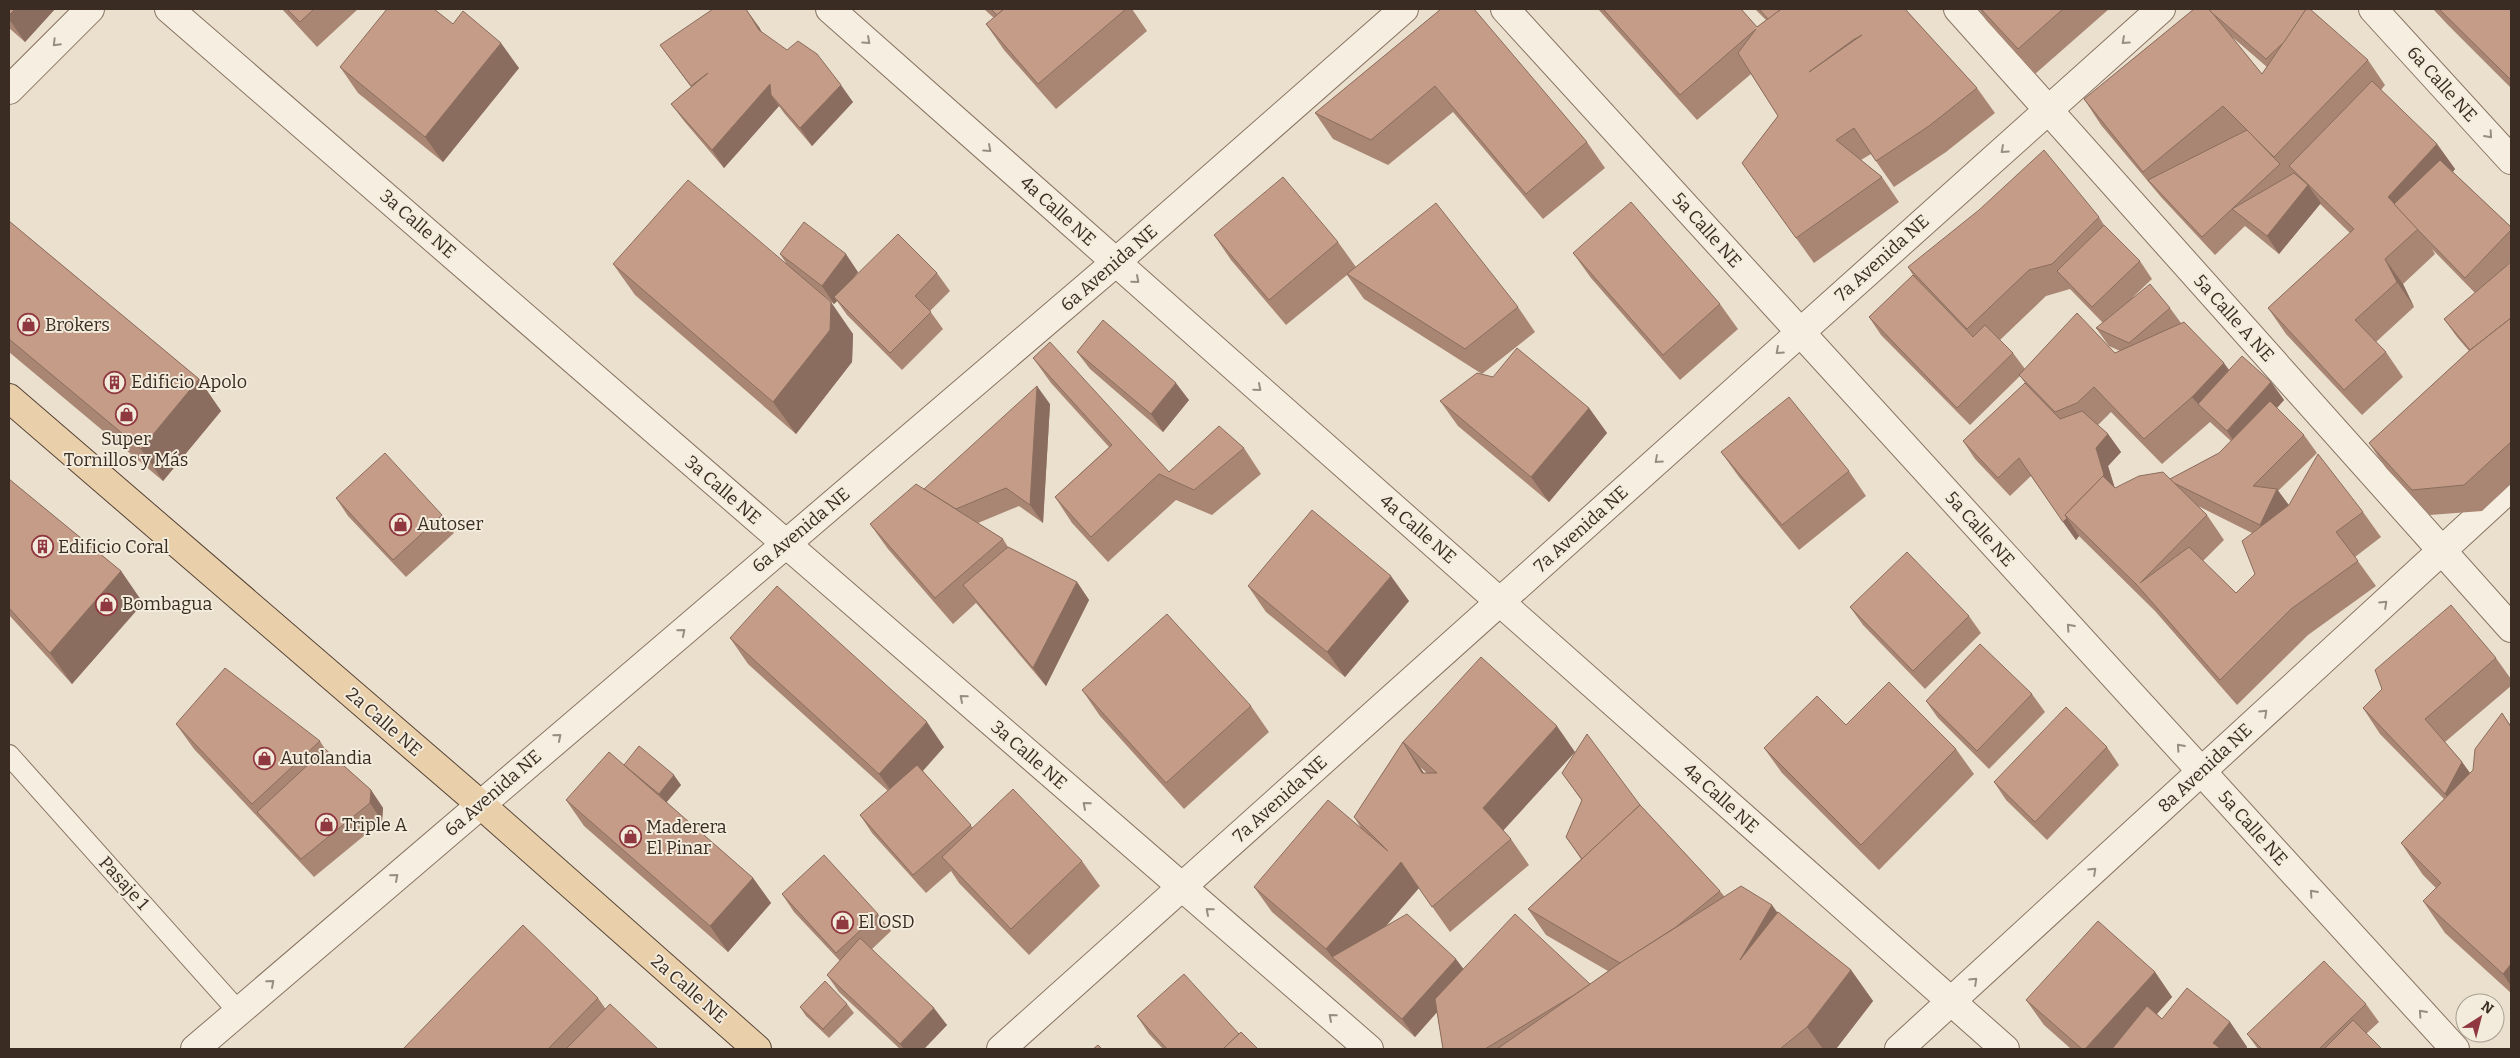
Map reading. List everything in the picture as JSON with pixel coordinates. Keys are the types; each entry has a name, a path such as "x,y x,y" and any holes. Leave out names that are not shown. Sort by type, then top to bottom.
{"main road":[{"name":"2a Calle NE","path":"9,398 480,804 757,1049"}],"street":[{"path":"9,90 90,9"},
{"name":"3a Calle NE","path":"169,9 1369,1049"},
{"name":"4a Calle NE","path":"830,9 2005,1049"},
{"name":"6a Avenida NE","path":"195,1049 1116,262 1404,9"},
{"name":"5a Calle NE","path":"1505,9 2455,1049"},
{"name":"5a Calle A NE","path":"1958,9 2511,628"},
{"name":"7a Avenida NE","path":"1001,1049 2162,9"},
{"name":"6a Calle NE","path":"2373,9 2511,160"},
{"name":"8a Avenida NE","path":"1899,1049 2511,487"}],"lane":[{"name":"Pasaje 1","path":"9,754 238,1011"}],"building":[{"path":"9,9 15,9 9,15"},
{"path":"287,9 314,9 300,22"},
{"path":"387,9 434,9 453,24 463,11 501,43 425,137 340,67"},
{"path":"713,9 746,9 759,30 787,50 798,41 817,54 841,85 800,128 771,95 770,84 712,150 671,104 708,73 691,86 660,45"},
{"path":"991,9 1004,9 997,15"},
{"path":"1004,9 1126,9 1038,84 986,24"},
{"path":"1441,9 1474,9 1587,142 1526,194 1435,86 1371,140 1315,113"},
{"path":"1603,9 1741,9 1757,27 1781,9 1905,9 1977,88 1929,126 1876,161 1854,128 1836,140 1882,177 1796,238 1742,163 1778,116 1738,53 1756,29 1680,95","holes":["1862,35 1809,72 1853,40"]},
{"path":"1759,9 1781,9 1768,19"},
{"path":"1981,9 2063,9 2018,49"},
{"path":"2194,9 2209,9 2262,74 2306,9 2310,9 2368,60 2274,157 2223,106 2143,172 2084,99"},
{"path":"2209,9 2306,9 2284,42 2266,59"},
{"path":"2439,9 2511,9 2511,80"},
{"path":"2372,81 2437,144 2388,197 2418,229 2385,259 2397,282 2355,320 2386,352 2344,390 2268,308 2354,229 2289,166"},
{"path":"2247,130 2280,164 2202,237 2148,180"},
{"path":"2044,150 2099,217 2052,264 2029,270 1967,329 1908,267 1979,210"},
{"path":"2440,160 2511,227 2511,230 2465,278 2394,204"},
{"path":"2294,173 2308,185 2267,236 2232,209"},
{"path":"1283,177 1338,242 1269,300 1214,235"},
{"path":"688,180 831,302 830,330 773,402 613,264"},
{"path":"1631,202 1720,304 1663,355 1573,253"},
{"path":"1436,203 1518,307 1465,349 1347,274"},
{"name":"Edificio Apolo","path":"9,221 199,379 141,449 9,339"},
{"path":"804,222 846,254 822,286 780,254"},
{"path":"2104,225 2140,261 2092,307 2057,271"},
{"path":"898,234 937,273 915,296 931,312 890,353 834,297"},
{"path":"2511,262 2511,318 2470,350 2444,319"},
{"path":"1913,275 1973,337 1985,325 2013,353 1957,408 1869,317"},
{"path":"2150,284 2170,308 2129,343 2096,328"},
{"path":"2077,313 2115,353 2184,322 2224,363 2192,397 2144,439 2094,387 2077,403 2055,412 2019,375"},
{"path":"2511,318 2511,442 2464,485 2412,490 2369,443 2469,351"},
{"path":"1103,320 1176,383 1151,414 1077,352"},
{"path":"1050,342 1169,472 1219,426 1244,448 1194,490 1159,474 1091,537 1055,497 1112,445 1033,358"},
{"path":"1517,348 1589,408 1531,477 1440,401 1477,373 1493,377"},
{"path":"2242,356 2271,382 2227,431 2198,404"},
{"path":"2025,383 2060,419 2082,411 2108,434 2096,448 2104,475 2065,515 2067,518 2063,522 2019,458 1998,478 1963,441"},
{"path":"1037,386 1030,505 1006,488 956,509 924,489"},
{"path":"1789,397 1849,471 1782,525 1721,452"},
{"path":"2270,401 2304,435 2253,486 2277,489 2260,525 2174,483 2170,479 2219,453"},
{"name":"Autoser","path":"385,453 442,515 393,560 336,498"},
{"path":"2318,454 2363,512 2336,532 2358,561 2291,609 2220,680 2137,585 2065,515 2103,476 2115,488 2139,476 2163,472 2207,515 2140,583 2189,547 2236,593 2255,574 2242,541 2289,505"},
{"name":"Edificio Coral","path":"9,479 121,571 50,653 9,608"},
{"path":"916,484 1003,539 935,598 870,524"},
{"path":"1312,510 1391,576 1327,652 1248,586"},
{"path":"1008,547 1077,582 1033,668 963,585"},
{"path":"1907,552 1969,616 1913,671 1850,607"},
{"path":"777,586 927,722 879,774 730,638"},
{"path":"2451,605 2496,658 2425,719 2462,762 2445,794 2363,708 2382,689 2375,670"},
{"path":"1167,614 1251,706 1166,783 1082,690"},
{"path":"1980,644 2032,694 1977,751 1926,701"},
{"path":"1481,657 1557,726 1483,808 1511,839 1432,907 1401,862 1326,949 1254,887 1328,800 1388,851 1354,817 1403,742","holes":["1403,742 1437,773 1422,773"]},
{"name":"Autolandia","path":"225,668 320,741 252,804 176,724"},
{"path":"1889,682 1956,749 1861,845 1764,748 1817,696 1846,725"},
{"path":"2066,707 2107,747 2035,822 1994,782"},
{"path":"2502,713 2511,727 2511,964 2503,974 2423,901 2441,883 2401,843 2473,770 2475,749"},
{"path":"1587,734 1640,805 1582,859 1566,837 1582,800 1562,773"},
{"path":"639,746 674,775 659,794 624,765"},
{"name":"Triple A","path":"325,749 371,790 370,803 301,859 257,812"},
{"path":"609,752 753,878 710,926 566,800"},
{"path":"917,765 971,825 913,875 860,815"},
{"path":"1013,789 1082,861 1011,929 942,857"},
{"path":"1640,805 1720,891 1676,927 1620,963 1528,909"},
{"name":"El OSD","path":"824,855 878,914 836,953 782,894"},
{"path":"1741,886 1772,905 1740,960 1778,912 1851,970 1807,1027 1780,1049 1497,1049 1623,961"},
{"path":"1407,914 1456,959 1402,1019 1332,957"},
{"path":"1515,914 1590,984 1485,1049 1443,1049 1435,999"},
{"path":"2098,921 2155,972 2085,1049 2082,1049 2026,1000"},
{"path":"523,925 598,998 548,1049 403,1049"},
{"path":"860,938 934,1008 900,1044 827,975"},
{"path":"2324,961 2366,1004 2319,1049 2262,1049 2247,1034"},
{"path":"1184,974 1239,1034 1223,1049 1167,1049 1137,1016"},
{"path":"825,981 847,1004 823,1029 800,1007"},
{"path":"2187,988 2230,1022 2213,1043 2221,1049 2112,1049 2147,1006 2162,1019"},
{"path":"610,1004 658,1049 566,1049"},
{"path":"2353,1020 2382,1049 2324,1049"},
{"path":"1241,1032 1258,1049 1223,1049"},
{"path":"1098,1045 1102,1049 1093,1049"}],"place":[{"name":"Brokers","path":"29,325"},
{"name":"Edificio Apolo","path":"115,382"},
{"name":"Super Tornillos y Más","path":"126,414"},
{"name":"Autoser","path":"401,524"},
{"name":"Edificio Coral","path":"42,547"},
{"name":"Bombagua","path":"106,604"},
{"name":"Autolandia","path":"264,758"},
{"name":"Triple A","path":"326,825"},
{"name":"Maderera El Pinar","path":"630,837"},
{"name":"El OSD","path":"842,922"}]}
